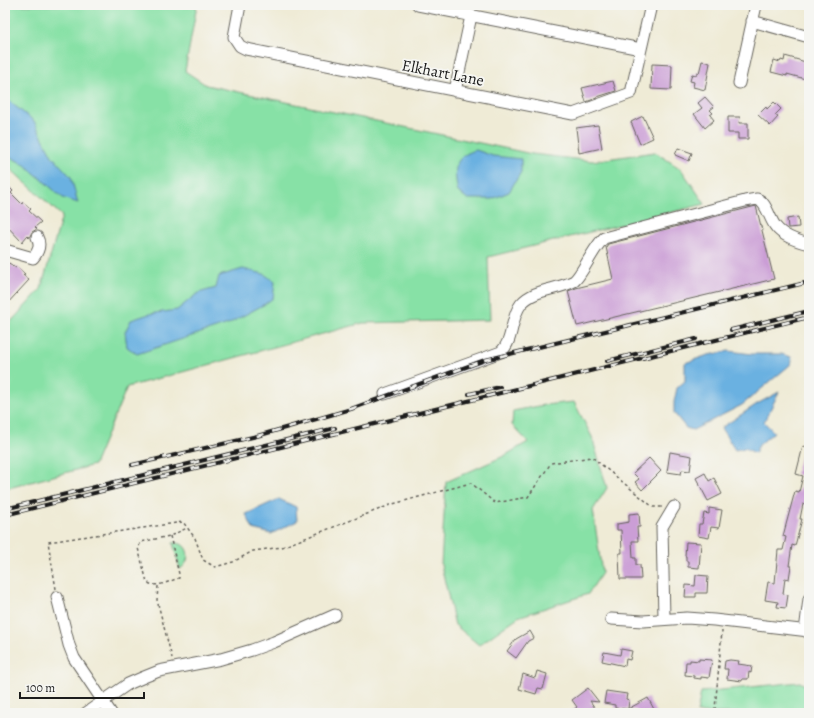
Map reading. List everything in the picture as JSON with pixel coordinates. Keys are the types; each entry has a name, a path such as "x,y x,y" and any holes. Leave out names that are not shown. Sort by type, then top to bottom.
{"street":[{"name":"Elkhart Lane","path":"240,5 234,37 240,46 246,49 572,114 631,93 641,49"},
{"path":"418,5 641,49 650,5"},
{"path":"739,83 756,5"},
{"path":"455,90 471,16"},
{"path":"752,22 809,36"},
{"path":"385,394 501,352 506,348 515,313 521,303 535,294 576,280 593,251 604,238 757,199 763,203 772,222 783,234 809,244"},
{"path":"5,250 33,258 38,253 40,244 37,237"},
{"path":"664,618 662,527 674,507"},
{"path":"57,597 69,645 74,658 112,713"},
{"path":"611,619 643,621 664,618 687,618 807,631 809,598"},
{"path":"86,713 128,684 144,676 252,650 335,616"}],"path":[{"path":"57,597 56,583 48,542 183,522 196,538 204,560 214,567 233,562 253,551 282,547 393,504 471,483 495,503 528,497 550,463 592,457 653,507 674,507"},
{"path":"170,536 179,578 158,585 151,585 147,582 138,548 141,542 170,536 187,528"},
{"path":"158,585 158,600 174,668"},
{"path":"721,713 715,709 723,621"}],"green space":[{"path":"5,5 197,5 185,71 206,85 532,154 592,161 655,152 681,169 705,204 488,257 490,320 363,323 127,387 94,465 5,489 5,328 41,289 62,216 5,164"},
{"path":"574,402 592,437 607,488 593,510 602,573 588,594 518,617 479,645 455,625 441,565 446,482 504,456 528,442 512,425 513,411 544,405"},
{"path":"173,543 178,543 186,548 188,557 187,561 180,569"},
{"path":"800,682 809,687 809,713 697,713 701,692"}],"water":[{"path":"5,98 34,121 52,156 71,177 78,203 63,198 25,165 5,154"},
{"path":"476,150 493,156 521,159 521,172 509,192 492,199 468,199 458,192 456,166 462,157"},
{"path":"243,269 264,274 275,282 273,298 228,324 137,354 127,347 125,332 131,320 149,314 177,310 198,293 216,288 219,276"},
{"path":"729,351 752,354 781,354 791,357 792,361 790,365 742,405 693,430 686,428 674,413 674,402 677,388 685,381 685,363 708,355"},
{"path":"779,392 764,422 774,432 759,445 755,453 745,448 735,450 721,428 757,404"},
{"path":"279,499 296,507 297,521 271,534 253,529 246,514"}],"building":[{"path":"785,56 809,63 809,80 787,74 787,76 771,72 774,60 780,62 781,60 784,61"},
{"path":"702,61 710,63 705,90 693,87 694,82 690,81 692,74 696,75 697,72 699,73"},
{"path":"652,64 672,65 671,90 651,89"},
{"path":"613,81 616,91 586,102 582,88"},
{"path":"705,97 714,107 710,110 713,113 710,115 714,120 705,128 694,114 702,108 698,103"},
{"path":"774,102 781,109 775,115 778,117 770,126 758,115"},
{"path":"643,116 653,138 640,144 631,122"},
{"path":"728,117 740,117 739,123 748,123 748,139 738,139 738,133 728,133"},
{"path":"598,125 602,148 579,153 576,128"},
{"path":"678,148 692,153 689,161 675,155"},
{"path":"5,183 13,191 11,193 22,204 23,202 31,209 29,211 41,222 35,227 37,229 32,232 29,238 27,236 22,242 5,224"},
{"path":"756,206 774,279 577,326 568,291 613,279 606,247 608,244"},
{"path":"798,217 799,227 788,228 787,219"},
{"path":"9,263 16,268 17,267 29,280 5,306 5,267"},
{"path":"803,446 809,447 809,494 806,505 803,504 800,519 802,519 795,546 792,545 789,579 785,578 783,594 788,595 786,608 777,607 778,602 765,600 768,582 775,583 778,550 783,550 786,537 783,536 795,491 799,492 803,476 796,474"},
{"path":"670,452 692,456 690,471 682,470 681,474 667,472"},
{"path":"649,458 661,471 642,490 635,482 639,479 633,473"},
{"path":"705,473 709,481 714,478 722,494 708,501 696,478"},
{"path":"709,508 722,510 719,528 711,527 709,538 698,536 699,524 702,524 704,513 709,514"},
{"path":"639,513 640,527 637,527 638,541 632,541 633,558 636,558 636,565 640,565 641,579 620,579 619,553 622,553 621,530 617,530 617,524 629,522 629,514"},
{"path":"686,542 701,543 699,568 688,567 688,561 686,561 685,556"},
{"path":"696,575 708,576 707,593 696,593 696,597 685,597 686,585 695,586"},
{"path":"530,631 534,638 528,641 516,658 507,651 516,639"},
{"path":"621,649 632,651 630,660 626,659 625,666 602,661 604,652 620,655"},
{"path":"699,659 712,660 709,678 701,677 701,679 694,678 694,676 685,675 686,662 690,662 690,660 699,661"},
{"path":"725,661 739,661 738,664 752,666 748,679 742,679 742,681 727,679 728,669 724,669"},
{"path":"537,671 547,674 543,689 538,688 536,694 519,689 523,674 535,678"},
{"path":"588,688 599,702 590,701 595,708 589,713 570,713 577,707 572,700"},
{"path":"606,691 627,694 626,699 629,700 628,709 648,698 656,713 638,713 636,710 615,708 615,705 604,703"}],"railway":[{"path":"132,465 257,436 351,409 485,360 809,282"},
{"path":"731,330 809,311"},
{"path":"5,515 809,317"},
{"path":"607,361 696,339"},
{"path":"469,394 500,387"},
{"path":"5,509 335,428"}]}
